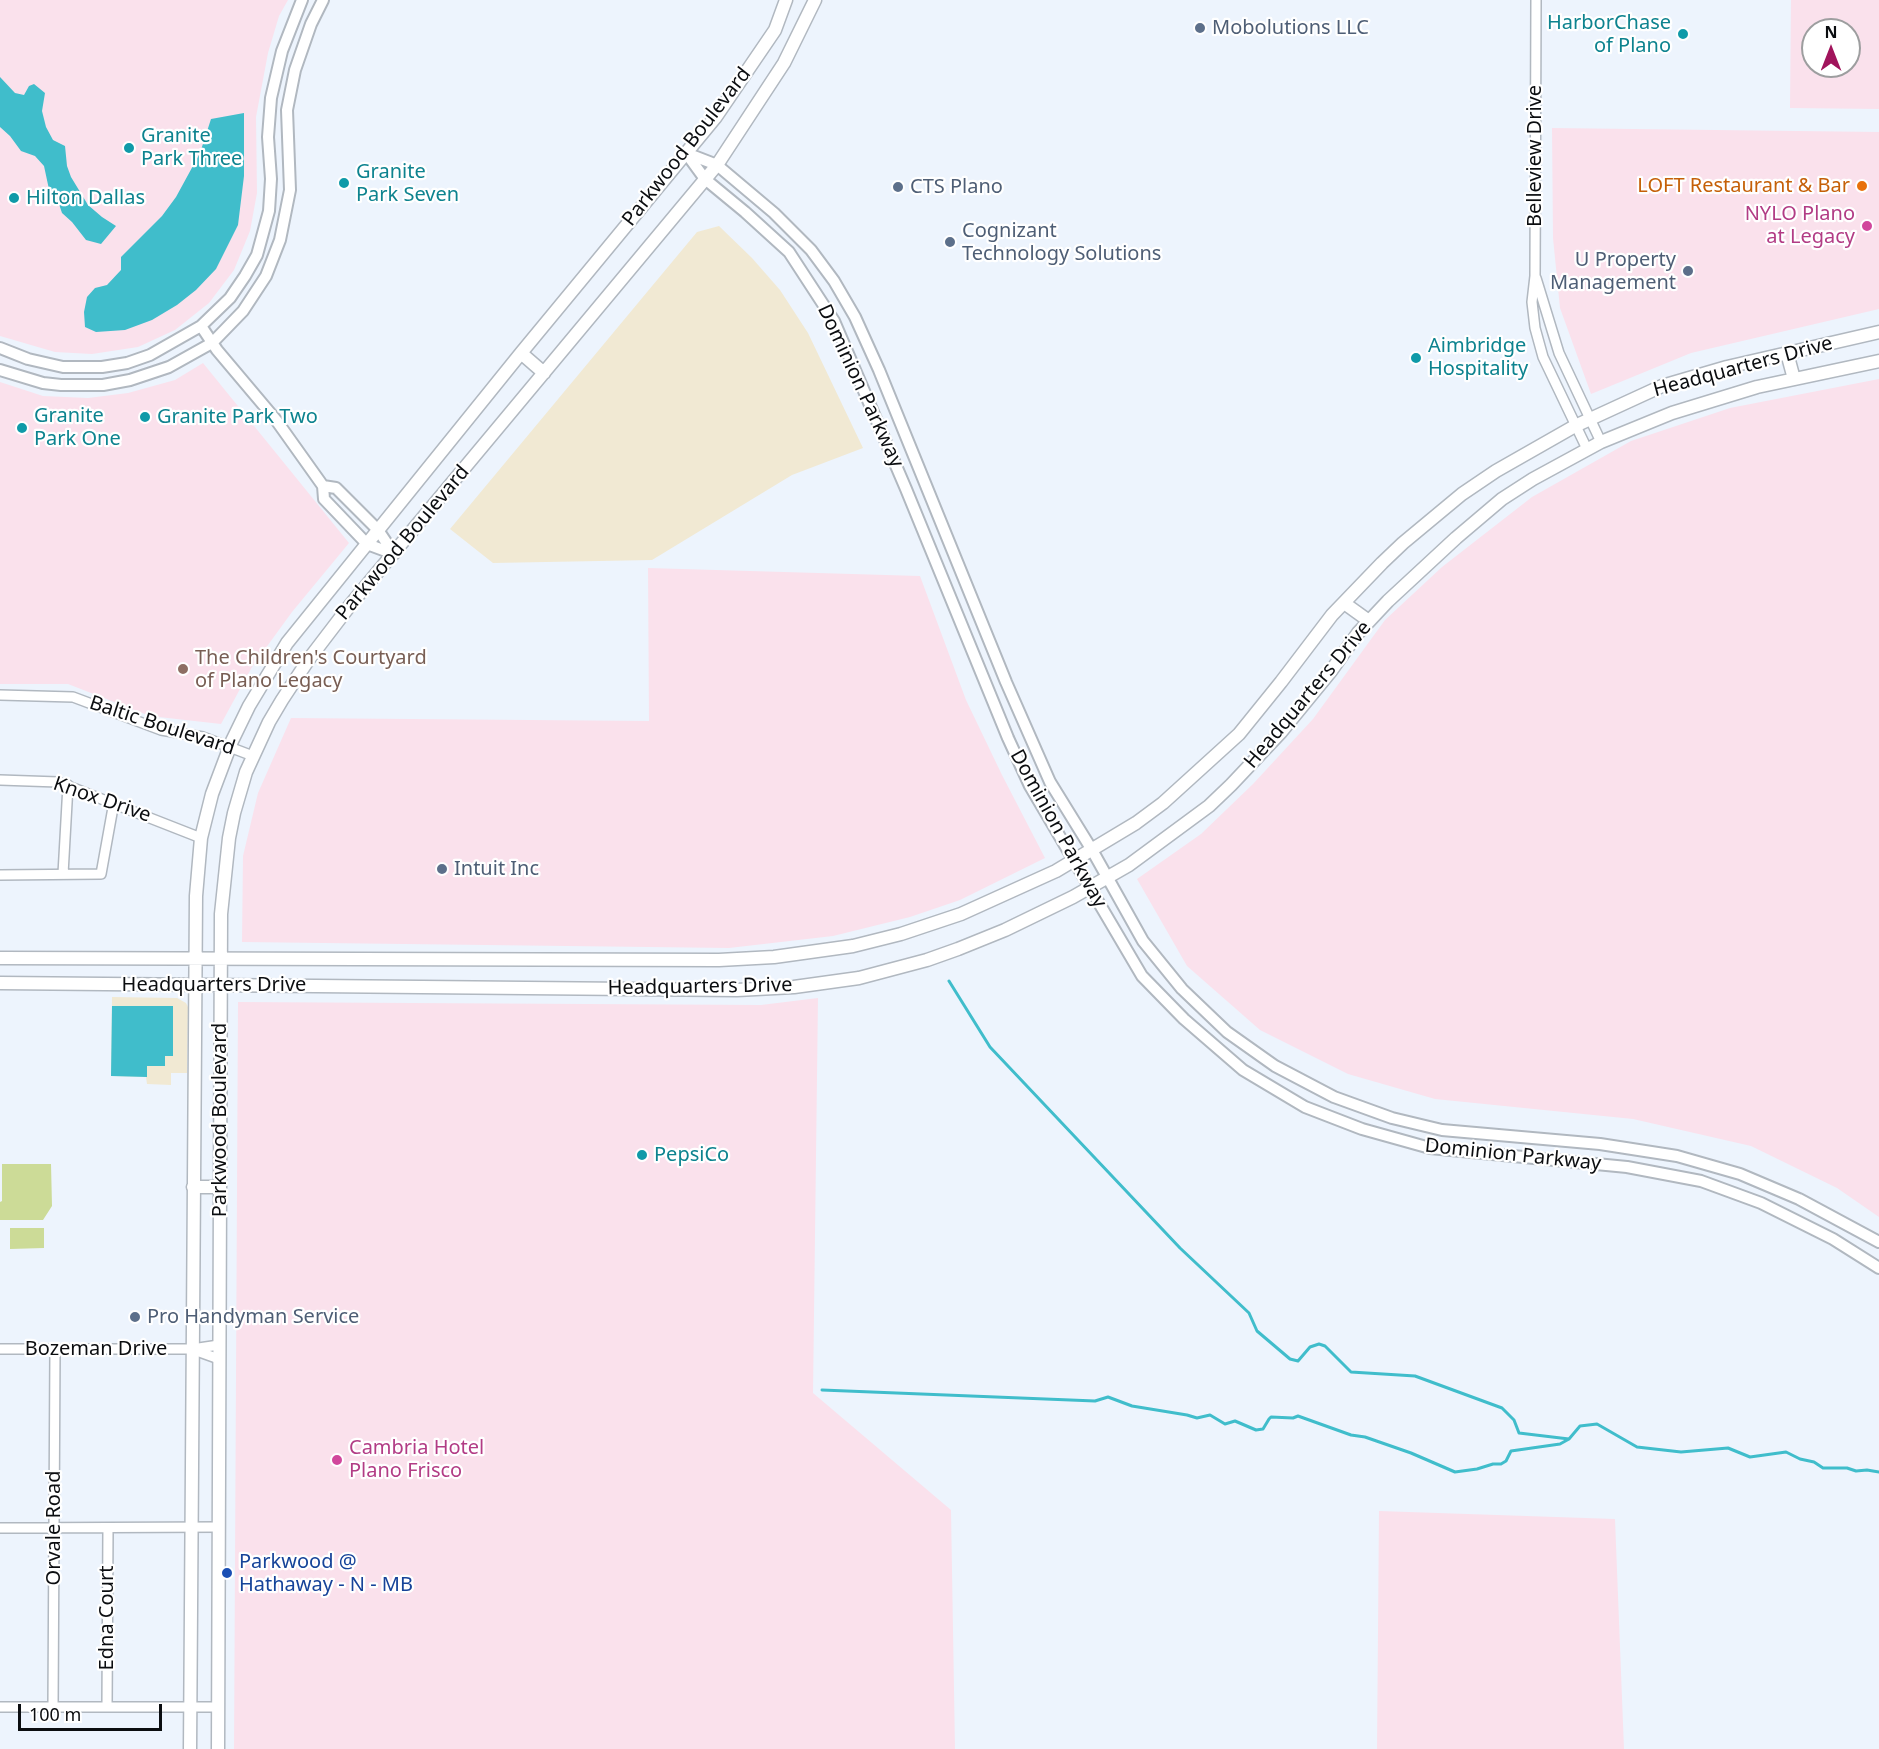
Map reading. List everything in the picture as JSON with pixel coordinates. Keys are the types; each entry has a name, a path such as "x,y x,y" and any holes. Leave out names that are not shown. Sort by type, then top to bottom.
{"main road":[{"name":"Parkwood Boulevard","path":"190,1749 196,896 201,838 212,794 230,747 256,691 281,652 521,353 725,105 775,30 786,0"},
{"name":"Parkwood Boulevard","path":"218,1749 223,891 226,853 234,813 253,756 269,722 309,659 351,604 717,165 784,63 815,0"},
{"name":"Headquarters Drive","path":"0,958 719,960 774,957 853,946 901,934 961,914 1010,894 1074,861 1136,823 1163,803 1221,752 1262,705 1332,615 1403,543 1462,494 1496,471 1575,426 1662,386 1727,367 1879,332"},
{"path":"521,353 544,373"},
{"path":"1787,353 1794,379"},
{"name":"Headquarters Drive","path":"0,983 696,990 794,987 859,978 948,953 1030,919 1107,878 1155,847 1209,806 1292,720 1369,621 1433,558 1502,499 1533,479 1601,442 1709,400 1879,361"},
{"path":"1344,603 1369,621"},
{"path":"194,1187 220,1187"}],"street":[{"path":"0,348 28,359 63,367 102,367 138,360 201,326 230,298 257,255 269,211 271,179 268,137 273,89 282,51 302,0"},
{"path":"0,370 43,383 61,385 103,384 145,376 169,367 212,343 243,311 266,276 280,240 290,190 287,111 290,94 295,70 311,24 323,0"},
{"name":"Belleview Drive","path":"1536,0 1535,276 1532,302 1535,328 1543,357 1587,449"},
{"path":"273,89 290,94"},
{"name":"Dominion Parkway","path":"686,153 717,165 774,213 811,250 830,276 855,317 879,370 995,655 1050,782 1092,850 1143,941 1182,989 1227,1032 1275,1066 1334,1096 1392,1118 1442,1130 1600,1144 1677,1156 1740,1174 1799,1199 1879,1242"},
{"name":"Dominion Parkway","path":"686,153 705,179 785,247 834,321 1030,786 1142,976 1184,1019 1243,1070 1305,1107 1362,1129 1430,1148 1627,1167 1701,1181 1771,1208 1833,1239 1879,1268"},
{"path":"812,286 830,276"},
{"name":"Belleview Drive","path":"1535,276 1559,353 1601,442"},
{"path":"201,326 212,343 276,420 323,486 324,499 367,544 394,554"},
{"path":"61,385 63,367"},
{"path":"323,486 336,488 378,530 394,554"},
{"path":"977,663 995,655"},
{"name":"Baltic Boulevard","path":"0,695 73,697 161,730 203,737 253,756"},
{"name":"Knox Drive","path":"0,780 58,782 201,838"},
{"path":"63,874 68,785"},
{"path":"0,875 100,874 114,802"},
{"path":"1500,1156 1501,1136"},
{"path":"1701,1181 1706,1164"},
{"name":"Bozeman Drive","path":"0,1349 192,1349 219,1345"},
{"name":"Orvale Road","path":"53,1707 55,1349"},
{"name":"Bozeman Drive","path":"192,1349 219,1359"},
{"path":"0,1528 218,1527"},
{"name":"Edna Court","path":"107,1707 108,1528"},
{"path":"0,1707 218,1707"}],"shaded area":[{"path":"0,0 288,0 279,16 268,53 256,117 257,193 250,231 234,270 209,303 175,330 138,347 92,354 55,352 0,336"},
{"path":"1791,0 1879,0 1879,109 1790,108"},
{"path":"1552,128 1879,132 1879,309 1691,353 1591,394 1560,308 1553,238"},
{"path":"719,226 752,258 780,290 808,333 863,448 792,475 652,560 493,563 450,529 697,232"},
{"path":"203,363 349,543 292,612 252,667 221,724 150,716 68,684 0,684 0,382 43,396 88,398 128,393 175,380"},
{"path":"1879,379 1879,1217 1837,1188 1751,1146 1633,1119 1435,1099 1348,1074 1260,1030 1187,966 1137,879 1201,834 1253,784 1313,719 1385,620 1442,567 1532,497 1631,441 1730,408"},
{"path":"648,568 920,576 966,700 1045,858 960,900 910,917 833,936 729,948 242,942 243,856 258,793 291,718 649,721"},
{"path":"112,997 177,998 186,1003 188,1007 187,1073 171,1073 171,1085 147,1084 146,1077 111,1076"},
{"path":"818,998 813,1393 951,1510 955,1749 234,1749 238,1002 761,1005"},
{"path":"1379,1511 1615,1519 1624,1749 1377,1749"}],"green space":[{"path":"2,1164 51,1164 52,1206 43,1220 0,1220"},
{"path":"10,1228 44,1228 44,1248 10,1249"}],"water":[{"path":"0,77 15,93 24,95 29,86 34,84 45,93 42,111 46,127 53,140 65,146 67,166 71,177 88,205 116,226 101,244 86,240 62,213 59,204 50,194 44,166 35,156 21,151 0,127"},
{"path":"244,113 244,176 238,225 216,269 196,290 152,320 125,330 96,332 85,327 84,312 87,297 95,288 107,285 121,270 121,257 162,216 176,197 200,153 211,119"},
{"path":"112,1006 173,1006 173,1056 165,1056 165,1066 147,1066 147,1077 111,1076"}],"waterway":[{"path":"949,981 990,1047 1180,1248 1249,1313 1257,1331 1290,1359 1298,1361 1310,1347 1319,1344 1325,1346 1351,1372 1415,1376 1502,1408 1514,1420 1519,1433 1569,1439"},
{"path":"822,1390 1095,1401 1108,1397 1132,1406 1197,1418 1210,1415 1225,1424 1235,1421 1256,1430 1263,1429 1271,1417 1293,1418 1298,1416 1411,1453 1455,1472 1501,1464 1506,1461 1511,1451 1560,1444 1569,1439 1580,1426 1597,1424 1637,1447 1681,1452 1728,1448 1750,1457 1786,1452 1800,1459 1814,1462 1823,1468 1879,1472"}],"place":[{"name":"Mobolutions LLC","path":"1200,28"},
{"name":"HarborChase of Plano","path":"1683,34"},
{"name":"Granite Park Three","path":"129,148"},
{"name":"Granite Park Seven","path":"344,183"},
{"name":"LOFT Restaurant & Bar","path":"1862,186"},
{"name":"CTS Plano","path":"898,187"},
{"name":"Hilton Dallas","path":"14,198"},
{"name":"NYLO Plano at Legacy","path":"1867,226"},
{"name":"Cognizant Technology Solutions","path":"950,242"},
{"name":"U Property Management","path":"1688,271"},
{"name":"Aimbridge Hospitality","path":"1416,358"},
{"name":"Granite Park Two","path":"145,417"},
{"name":"Granite Park One","path":"22,428"},
{"name":"The Children's Courtyard of Plano Legacy","path":"183,669"},
{"name":"Intuit Inc","path":"442,869"},
{"name":"PepsiCo","path":"642,1155"},
{"name":"Pro Handyman Service","path":"135,1317"},
{"name":"Cambria Hotel Plano Frisco","path":"337,1460"},
{"name":"Parkwood @ Hathaway - N - MB","path":"227,1573"}]}
